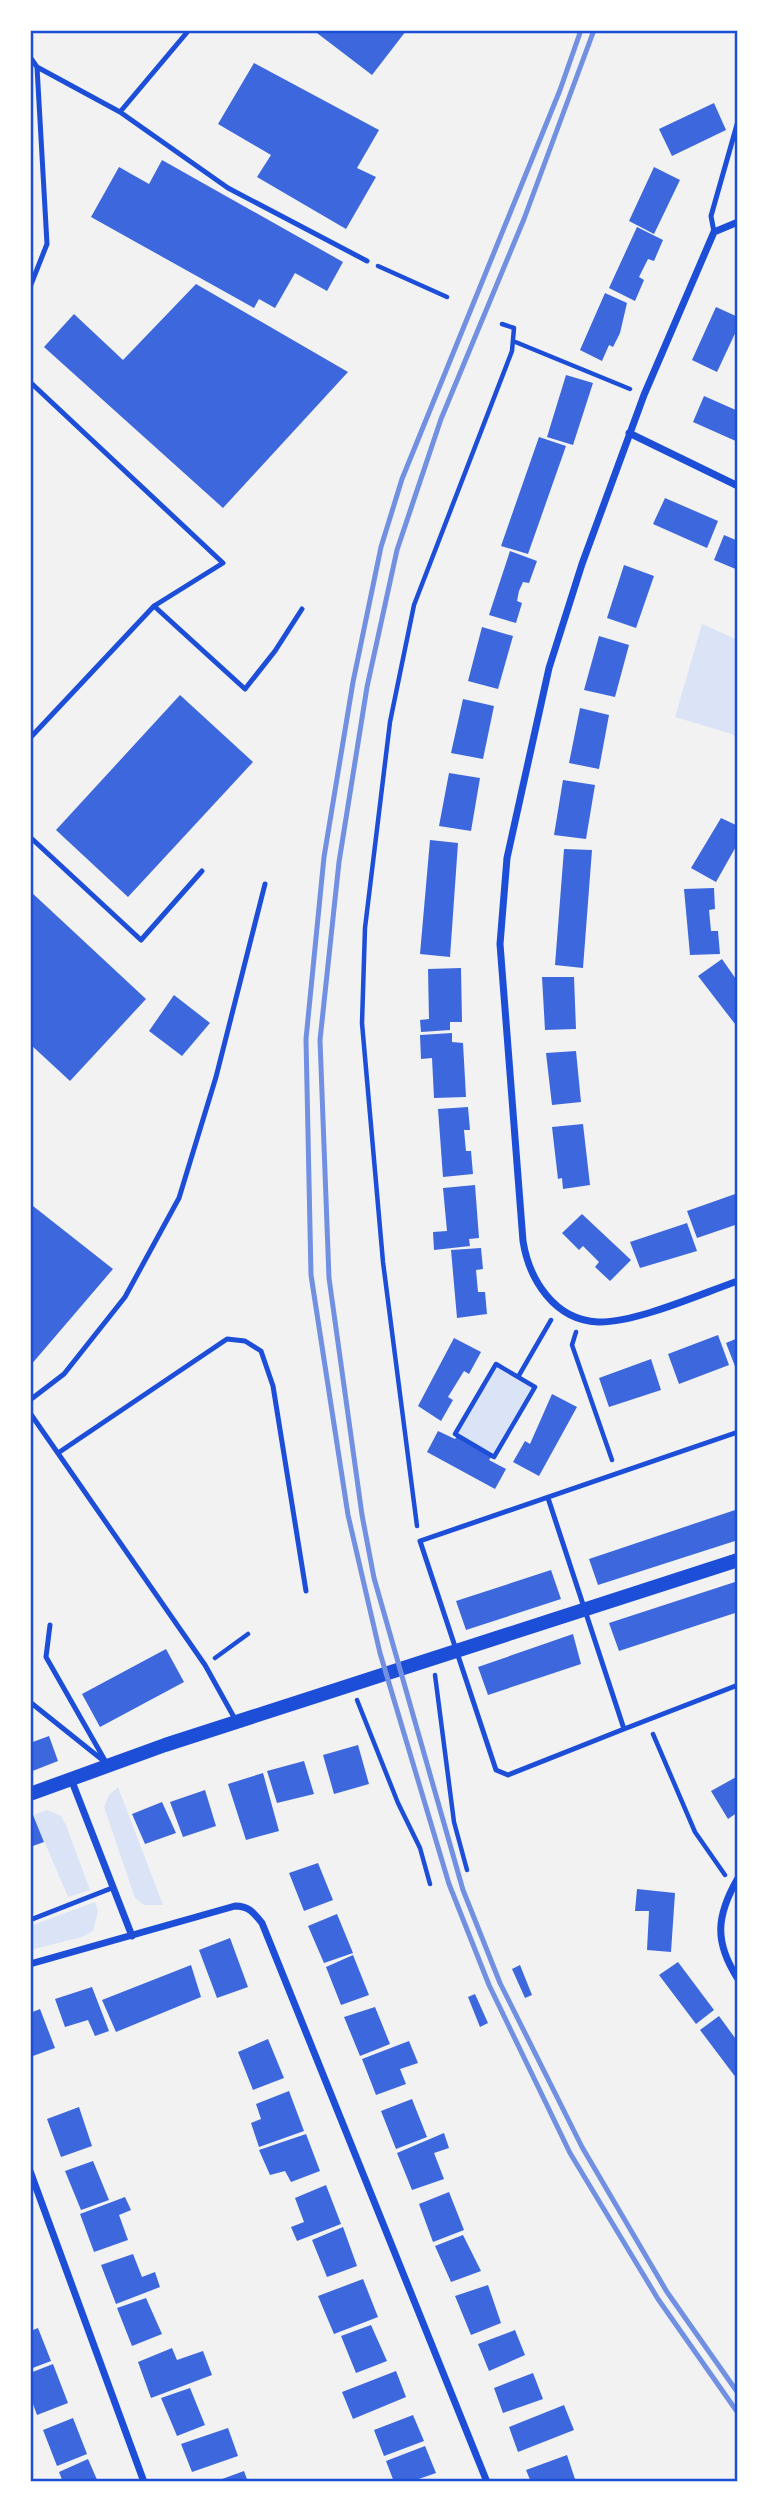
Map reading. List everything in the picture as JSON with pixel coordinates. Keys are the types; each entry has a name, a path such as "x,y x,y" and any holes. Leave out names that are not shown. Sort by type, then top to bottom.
{"main road":[{"path":"30,1794 107,1764 738,1560"}],"street":[{"path":"738,222 714,232 628,433 582,564 550,668 523,779 501,903 505,1034 523,1241 527,1265 542,1291 558,1307 597,1322 627,1318 738,1281"},
{"path":"628,433 738,486"},
{"path":"70,1778 132,1936"},
{"path":"738,1878 724,1906 719,1936 726,1961 738,1979"},
{"path":"30,1964 235,1906 245,1906 262,1923 487,2482"},
{"path":"30,2171 144,2482"}],"lane":[{"path":"120,112 189,30"},
{"path":"30,57 37,67 120,112 228,188 366,261"},
{"path":"30,287 47,244 37,67"},
{"path":"714,232 711,216 738,121"},
{"path":"30,382 223,563 154,606 30,738"},
{"path":"154,606 245,689 302,609"},
{"path":"30,837 141,940 202,871"},
{"path":"30,1400 64,1374 125,1297 179,1198 216,1077 265,884"},
{"path":"30,1110 30,1122"},
{"path":"58,1453 227,1339 246,1341 261,1351 273,1387 306,1591"},
{"path":"30,1413 205,1665 231,1707 236,1722"},
{"path":"738,1432 420,1541 496,1770 508,1774 738,1685"},
{"path":"548,1497 624,1729"},
{"path":"50,1625 46,1657 107,1764"},
{"path":"30,1702 107,1764"},
{"path":"30,1920 112,1888"}],"path":[{"path":"366,261 447,297"},
{"path":"420,1541 399,1409 383,1262 362,1023 365,928 390,722 414,605 512,351 514,328 502,324"},
{"path":"513,341 644,394"},
{"path":"518,1377 558,1307"},
{"path":"581,1318 572,1345 618,1474"},
{"path":"496,1364 518,1377 535,1387 494,1457 455,1434 496,1364"},
{"path":"205,1665 248,1634"},
{"path":"432,1661 440,1696 454,1822 467,1870"},
{"path":"352,1685 398,1803 420,1848 430,1884"},
{"path":"647,1719 695,1832 733,1887"}],"shaded area":[{"path":"702,624 738,640 738,739 732,734 675,717"},
{"path":"496,1364 535,1387 494,1457 455,1434"},
{"path":"118,1787 163,1905 144,1905 135,1898 104,1807 109,1795"},
{"path":"47,1810 61,1816 66,1825 90,1890 68,1897 33,1815"},
{"path":"95,1902 98,1911 93,1931 82,1937 30,1950 30,1926"}],"building":[{"path":"313,30 404,30 406,31 372,75"},
{"path":"254,63 379,130 357,168 376,177 346,229 257,177 271,155 218,124"},
{"path":"714,103 726,130 672,156 659,129"},
{"path":"162,160 343,262 327,291 295,273 275,308 259,299 254,308 91,217 119,167 149,184"},
{"path":"654,167 680,180 654,234 629,221"},
{"path":"637,227 663,240 654,261 648,259 639,277 644,280 635,301 609,288"},
{"path":"196,284 348,372 223,508 44,347 74,314 123,360"},
{"path":"605,293 627,303 620,333 613,347 609,345 602,361 580,350"},
{"path":"716,307 738,317 738,327 717,372 692,360"},
{"path":"566,375 593,383 573,445 547,437"},
{"path":"704,396 738,411 738,442 693,422"},
{"path":"539,437 566,446 528,554 501,546"},
{"path":"665,498 718,521 707,548 653,524"},
{"path":"724,535 738,541 738,570 714,560"},
{"path":"510,551 537,561 529,583 523,582 519,591 517,601 522,603 516,623 489,615"},
{"path":"624,565 654,576 636,628 607,618"},
{"path":"482,627 513,636 498,689 468,681"},
{"path":"599,636 629,645 615,697 584,690"},
{"path":"180,695 253,762 128,897 56,830"},
{"path":"463,699 494,706 483,759 451,753"},
{"path":"580,708 609,715 599,769 569,763"},
{"path":"449,773 480,778 471,831 439,826"},
{"path":"563,780 595,785 586,839 554,835"},
{"path":"721,818 738,826 738,843 716,882 691,868"},
{"path":"430,840 458,843 450,957 420,954"},
{"path":"564,849 592,850 583,968 555,965"},
{"path":"714,888 715,909 709,910 711,931 718,931 720,954 690,955 684,889"},
{"path":"30,891 146,999 70,1081 30,1044"},
{"path":"722,959 738,982 738,1021 735,1024 698,976"},
{"path":"461,968 462,1022 450,1022 450,1030 421,1032 420,1020 429,1019 428,969"},
{"path":"542,977 574,977 576,1029 545,1030"},
{"path":"174,995 210,1023 182,1056 149,1031"},
{"path":"452,1033 452,1042 463,1043 466,1097 434,1098 432,1058 421,1059 420,1035"},
{"path":"576,1051 581,1102 552,1105 546,1053"},
{"path":"468,1107 470,1130 464,1130 466,1151 471,1151 473,1174 443,1177 438,1109"},
{"path":"583,1124 590,1185 563,1189 562,1178 558,1179 552,1127"},
{"path":"475,1185 479,1238 469,1239 470,1246 434,1250 433,1232 447,1231 443,1188"},
{"path":"738,1193 738,1224 697,1238 687,1211"},
{"path":"33,1206 113,1269 30,1366 30,1209"},
{"path":"582,1214 631,1260 610,1281 595,1267 599,1262 583,1246 579,1250 562,1233"},
{"path":"687,1223 697,1251 640,1268 630,1242"},
{"path":"481,1248 483,1269 476,1270 478,1292 485,1292 487,1314 457,1318 451,1250"},
{"path":"718,1335 729,1365 679,1384 668,1354"},
{"path":"454,1338 481,1352 469,1374 464,1371 448,1397 453,1400 441,1421 418,1406"},
{"path":"738,1338 738,1374 726,1343"},
{"path":"651,1359 661,1390 609,1407 599,1378"},
{"path":"552,1394 577,1407 539,1476 513,1462 525,1441 530,1444"},
{"path":"438,1431 455,1439 457,1436 492,1456 489,1460 506,1469 495,1489 427,1452"},
{"path":"738,1509 738,1540 598,1585 589,1559"},
{"path":"551,1570 561,1599 466,1630 456,1601"},
{"path":"738,1581 738,1612 619,1651 609,1623"},
{"path":"573,1634 581,1664 488,1695 478,1667"},
{"path":"166,1649 184,1682 100,1727 82,1694"},
{"path":"49,1736 58,1761 30,1772 30,1743"},
{"path":"358,1745 369,1784 334,1794 323,1755"},
{"path":"304,1761 314,1794 277,1803 267,1771"},
{"path":"263,1773 279,1831 246,1840 228,1784"},
{"path":"738,1776 738,1812 728,1819 711,1791"},
{"path":"205,1790 216,1826 183,1837 170,1802"},
{"path":"162,1802 176,1833 145,1844 132,1814"},
{"path":"33,1815 44,1842 30,1847 30,1817"},
{"path":"318,1863 333,1900 304,1911 289,1873"},
{"path":"637,1889 675,1893 671,1952 647,1950 649,1911 635,1911"},
{"path":"337,1914 353,1953 324,1963 308,1926"},
{"path":"230,1938 248,1987 217,1998 199,1950"},
{"path":"353,1955 369,1995 341,2005 326,1967"},
{"path":"678,1962 714,2010 696,2024 659,1975"},
{"path":"191,1965 201,1997 116,2032 102,2000"},
{"path":"520,1965 532,1995 525,1998 512,1969"},
{"path":"92,1987 109,2031 95,2036 88,2020 65,2027 55,1999"},
{"path":"475,1994 488,2023 480,2027 468,1997"},
{"path":"375,2007 390,2044 360,2056 344,2017"},
{"path":"40,2009 55,2048 30,2057 30,2013"},
{"path":"719,2016 738,2042 737,2079 700,2030"},
{"path":"268,2039 284,2078 253,2090 238,2052"},
{"path":"409,2041 418,2063 400,2069 406,2084 376,2095 362,2059"},
{"path":"289,2091 304,2131 259,2147 251,2123 261,2119 256,2104"},
{"path":"412,2099 427,2137 396,2149 381,2111"},
{"path":"79,2107 92,2146 61,2157 47,2119"},
{"path":"444,2133 449,2148 434,2153 444,2179 412,2190 397,2153"},
{"path":"306,2134 320,2171 291,2182 285,2171 270,2175 259,2150"},
{"path":"93,2161 109,2200 81,2210 65,2171"},
{"path":"326,2185 341,2224 297,2241 291,2227 304,2222 295,2198"},
{"path":"449,2192 464,2230 433,2242 419,2204"},
{"path":"125,2197 131,2210 119,2215 128,2240 94,2252 80,2214"},
{"path":"343,2227 357,2266 327,2277 312,2240"},
{"path":"463,2235 481,2271 451,2282 435,2246"},
{"path":"133,2254 142,2277 155,2272 160,2287 116,2304 101,2265"},
{"path":"363,2279 378,2317 334,2334 318,2296"},
{"path":"488,2285 501,2323 471,2335 455,2296"},
{"path":"146,2298 162,2334 132,2346 117,2308"},
{"path":"30,2324 33,2330 38,2328 51,2361 30,2369"},
{"path":"371,2325 387,2361 356,2373 341,2336"},
{"path":"515,2330 525,2355 489,2371 478,2344"},
{"path":"172,2348 177,2360 203,2351 212,2375 151,2398 138,2362"},
{"path":"53,2364 68,2403 37,2415 30,2396 30,2373"},
{"path":"396,2371 406,2397 353,2419 342,2392"},
{"path":"533,2373 543,2399 503,2413 494,2388"},
{"path":"190,2388 205,2425 177,2436 161,2398"},
{"path":"564,2405 574,2430 518,2452 509,2427"},
{"path":"413,2415 424,2441 384,2456 374,2430"},
{"path":"73,2418 87,2454 57,2466 43,2430"},
{"path":"228,2428 238,2456 192,2472 181,2444"},
{"path":"425,2446 436,2473 410,2482 394,2482 386,2461"},
{"path":"567,2455 576,2482 531,2482 526,2470"},
{"path":"88,2459 98,2482 63,2482 59,2472"},
{"path":"244,2471 248,2482 214,2482"}],"railway":[{"path":"581,30 560,90 402,479 381,547 353,682 324,857 306,1039 311,1275 348,1515 380,1653 449,1884 489,1985 570,2153 658,2299 738,2413"},
{"path":"594,30 524,219 441,419 397,550 367,687 339,862 320,1040 329,1278 362,1515 374,1578 463,1890 500,1983 582,2147 667,2292 738,2393"}]}
